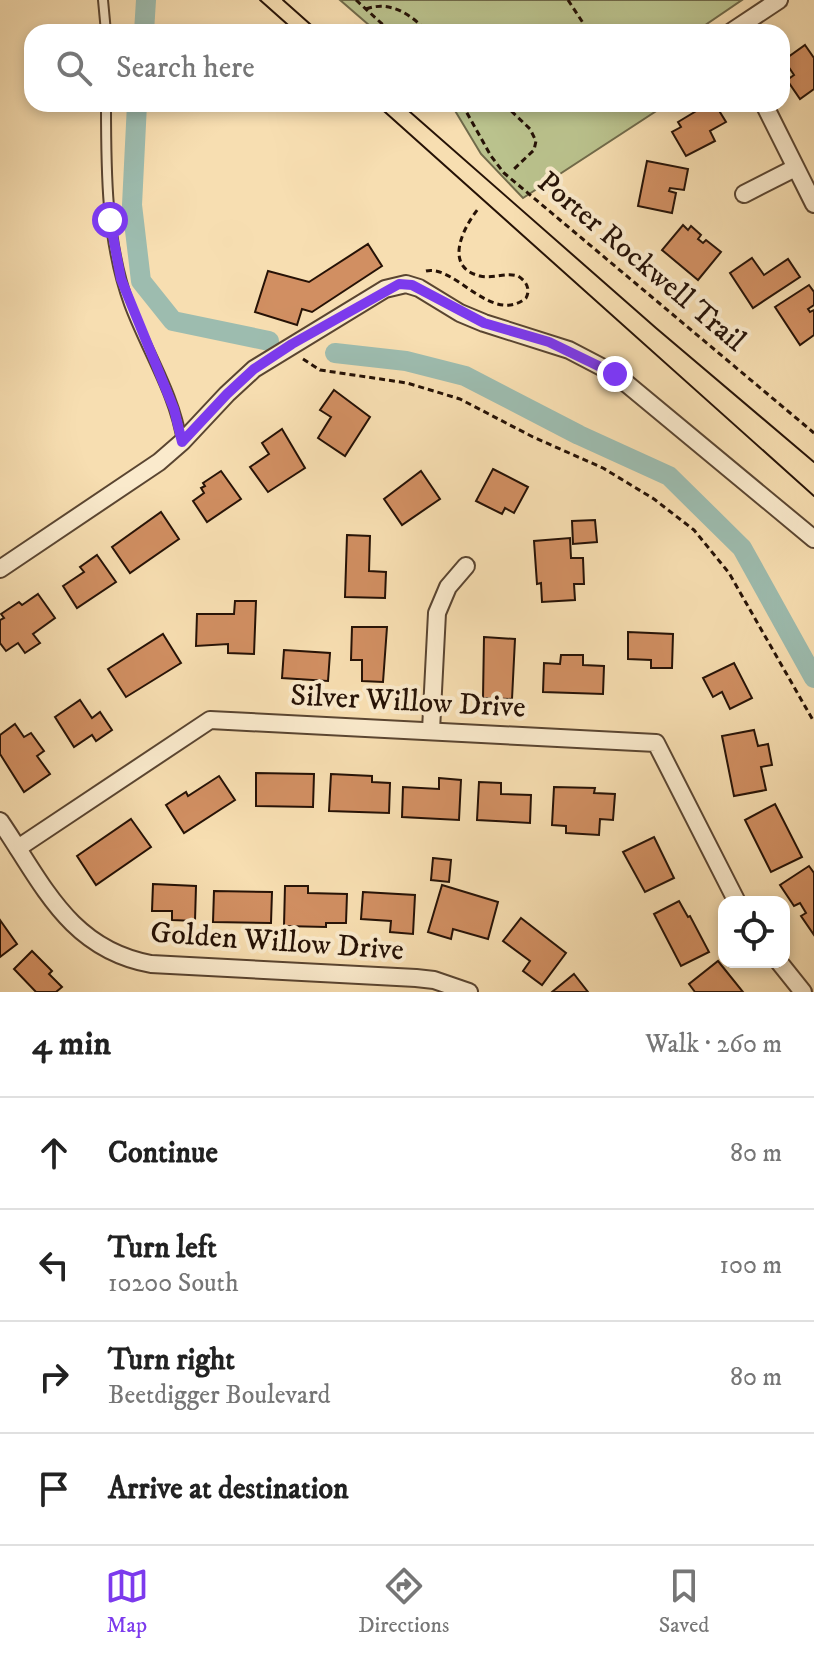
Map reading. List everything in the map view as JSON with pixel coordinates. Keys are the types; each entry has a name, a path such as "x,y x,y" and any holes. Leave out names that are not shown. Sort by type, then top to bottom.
{"street":[{"path":"743,24 779,0"},
{"path":"768,112 814,204"},
{"path":"744,194 795,168"},
{"path":"0,569 159,462 264,362 392,286 422,283 460,313 549,342 615,374 814,539"},
{"path":"431,730 437,613 448,587 466,566"},
{"name":"Silver Willow Drive","path":"18,848 210,720 656,743 734,896"},
{"name":"Golden Willow Drive","path":"0,821 70,922 99,946 133,961 416,978 434,980 469,992"},
{"path":"784,968 803,992"}],"lane":[{"path":"103,0 105,24"},
{"path":"106,112 108,197 115,252 130,306 174,409 182,442"}],"path":[{"path":"356,0 382,24"},
{"path":"568,0 584,24"},
{"path":"366,9 379,2 394,3 419,24"},
{"name":"Porter Rockwell Trail","path":"466,112 504,173 814,433"},
{"path":"512,112 530,129 536,141 534,150 514,169"},
{"path":"422,283 428,270 438,270 467,289 506,306 518,304 526,298 526,284 518,276 481,276 462,263 459,240 478,209"},
{"path":"300,356 320,370 407,383 460,399 533,437 603,468 654,499 694,530 722,563 814,722"}],"green space":[{"path":"340,0 742,0 707,24 368,24"},
{"path":"456,112 655,112 523,198 481,154"}],"building":[{"path":"805,45 814,58 814,89 800,99 790,84 790,78 794,75 790,69 790,56"},
{"path":"695,112 720,112 726,122 710,131 715,141 686,156 672,132 681,127 678,122"},
{"path":"647,161 688,169 684,190 670,188 669,191 676,193 672,213 638,206"},
{"path":"683,225 688,230 691,226 701,235 698,239 703,243 706,240 721,252 698,280 662,250"},
{"path":"368,244 382,266 312,312 302,309 297,325 255,312 268,271 309,282"},
{"path":"752,258 764,275 788,259 800,277 753,308 730,273"},
{"path":"809,285 814,292 814,305 808,309 810,312 814,310 814,335 800,345 775,307"},
{"path":"334,390 370,417 345,456 318,438 331,417 320,410"},
{"path":"282,429 305,468 268,492 250,467 269,454 262,443"},
{"path":"493,469 528,487 514,513 505,508 502,514 476,501"},
{"path":"221,471 241,499 207,522 193,501 204,493 201,488 205,486 203,483"},
{"path":"421,471 440,499 402,525 384,499"},
{"path":"161,512 179,539 130,573 112,547"},
{"path":"595,520 597,542 573,544 572,521"},
{"path":"347,535 370,536 369,571 386,572 385,598 345,597"},
{"path":"570,538 571,558 583,558 584,584 574,584 575,600 542,602 541,583 537,584 534,541"},
{"path":"97,555 116,582 77,608 63,586 84,572 80,567"},
{"path":"38,594 55,618 33,634 40,643 25,653 18,643 6,651 0,643 0,620 4,618 1,614"},
{"path":"235,601 256,601 254,654 228,653 228,644 196,646 197,614 234,614"},
{"path":"352,627 387,627 383,682 362,681 362,660 351,660"},
{"path":"628,632 673,634 672,668 651,668 651,660 628,659"},
{"path":"163,634 181,663 126,697 108,669"},
{"path":"484,637 515,639 512,699 483,698"},
{"path":"284,650 330,653 328,681 282,678"},
{"path":"561,655 583,655 583,665 604,666 603,694 543,692 544,663 560,664"},
{"path":"734,663 752,698 730,709 722,692 713,697 703,678"},
{"path":"80,700 92,718 100,712 112,730 96,741 92,735 74,747 55,717"},
{"path":"15,724 24,737 31,733 44,751 37,756 50,774 24,792 0,754 0,735"},
{"path":"754,730 758,746 768,744 772,765 761,767 766,790 734,796 722,736"},
{"path":"256,773 314,774 313,807 256,806"},
{"path":"331,774 372,776 372,782 390,783 389,813 329,811"},
{"path":"219,776 235,800 184,833 166,805 186,792 188,796"},
{"path":"439,778 461,780 459,820 402,817 403,787 439,789"},
{"path":"479,782 501,783 501,794 531,795 530,823 477,820"},
{"path":"554,787 595,788 594,793 615,794 613,820 600,819 599,835 566,833 566,826 552,825"},
{"path":"775,804 802,857 771,872 745,820"},
{"path":"131,819 151,847 96,885 77,856"},
{"path":"654,837 674,878 645,892 623,852"},
{"path":"433,858 451,860 449,882 431,880"},
{"path":"809,866 814,873 814,935 801,916 806,913 800,903 794,906 780,885"},
{"path":"153,884 196,886 195,921 172,920 172,911 152,911"},
{"path":"442,885 498,902 488,939 453,929 451,939 428,932"},
{"path":"285,886 308,886 308,893 347,894 346,923 326,923 326,927 284,926"},
{"path":"214,891 272,892 271,923 213,922"},
{"path":"363,892 415,895 413,934 390,932 391,921 361,919"},
{"path":"679,901 709,952 681,966 654,914"},
{"path":"521,918 566,953 542,985 523,971 530,961 503,941"},
{"path":"0,920 17,944 0,957"},
{"path":"32,951 52,971 49,974 62,987 56,992 36,992 14,969"},
{"path":"718,961 718,968 724,968 743,992 695,992 689,984"},
{"path":"574,974 588,992 552,992"}],"waterway":[{"path":"144,24 146,0"},
{"path":"137,112 132,205 141,281 173,321 269,341"},
{"path":"335,353 406,361 465,376 579,435 669,476 742,548 814,678"}],"tram line":[{"path":"260,0 287,24"},
{"path":"283,0 310,24"},
{"path":"385,112 814,496"},
{"path":"410,112 814,462"}],"route":[{"path":"110,220 121,279 174,409 182,442 254,369 385,289 399,284 424,290 460,313 484,323 569,350 615,374"}]}
